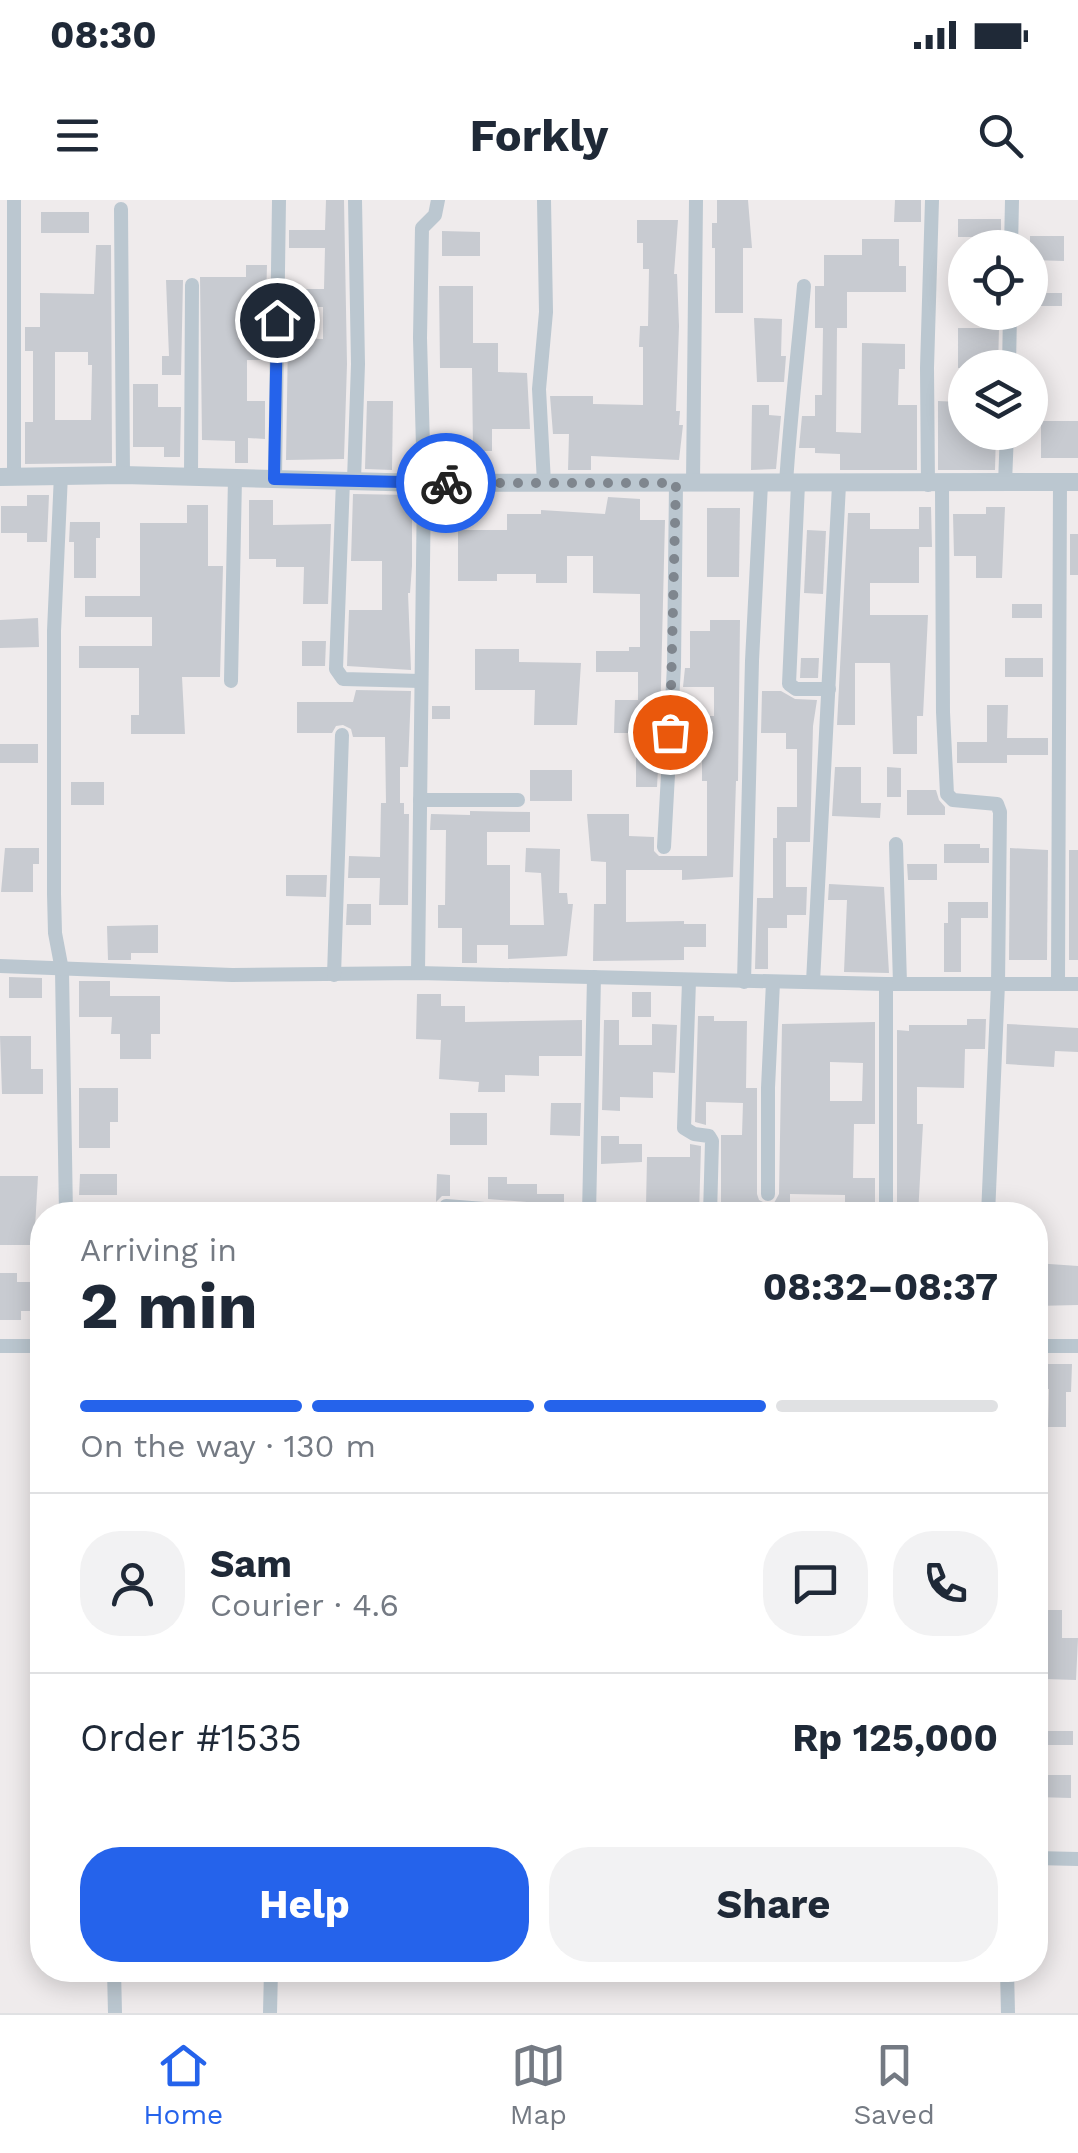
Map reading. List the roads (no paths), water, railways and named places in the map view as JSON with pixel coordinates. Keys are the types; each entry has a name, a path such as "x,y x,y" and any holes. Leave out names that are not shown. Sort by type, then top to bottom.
{"street":[{"path":"14,200 7,476 190,476 424,483 1069,482 1058,984"},
{"path":"274,479 279,200"},
{"path":"355,200 358,364 336,669 344,679 420,681"},
{"path":"418,973 424,483 422,228 436,215 438,200"},
{"path":"544,200 546,312 539,388 544,483"},
{"path":"664,847 696,200"},
{"path":"932,200 927,368 947,794 953,800 997,804 1000,812 998,984 989,1202"},
{"path":"1011,230 1012,200"},
{"path":"121,208 123,475"},
{"path":"190,476 192,285"},
{"path":"804,286 799,357 790,408 790,685 796,689 829,688"},
{"path":"1005,484 1006,450"},
{"path":"61,474 54,631 54,894 55,933 62,970 66,1202"},
{"path":"231,681 235,478"},
{"path":"744,982 752,662 762,484"},
{"path":"813,982 839,484"},
{"path":"334,975 342,734"},
{"path":"420,800 518,800"},
{"path":"886,1202 896,844"},
{"path":"0,966 744,982 1078,984"},
{"path":"589,1202 594,978"},
{"path":"689,981 684,1128 709,1136 712,1141 710,1202"},
{"path":"768,1194 774,982"},
{"path":"0,1346 30,1346"},
{"path":"1048,1346 1078,1346"},
{"path":"1048,1858 1078,1858"},
{"path":"114,1982 115,2013"},
{"path":"270,2013 271,1982"},
{"path":"1008,1982 1008,2013"}]}
